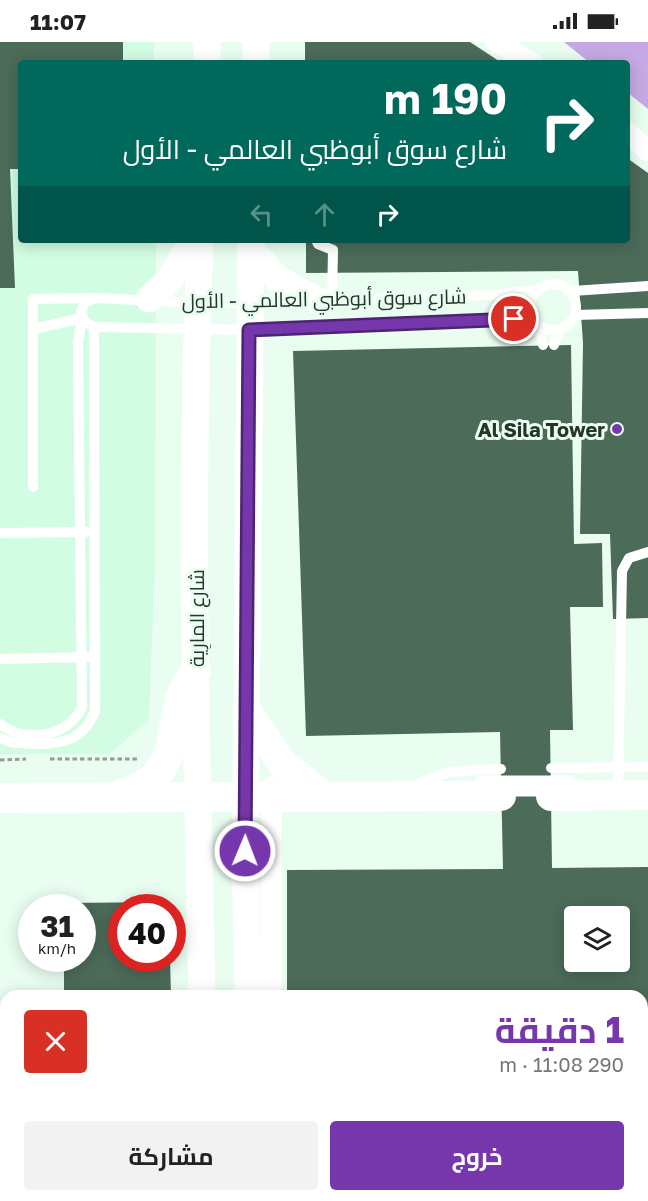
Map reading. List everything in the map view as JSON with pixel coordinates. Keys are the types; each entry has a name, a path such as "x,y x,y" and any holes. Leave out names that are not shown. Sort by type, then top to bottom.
{"main road":[{"path":"112,798 143,785 166,763 174,735 180,696 196,671"},
{"path":"248,714 283,764 324,797"},
{"path":"551,782 618,781 648,795"},
{"path":"0,798 197,799 258,792 324,797 396,796 501,782"}],"street":[{"path":"207,42 207,60"},
{"path":"256,42 256,60"},
{"path":"496,42 527,60"},
{"path":"630,135 648,151"},
{"path":"149,299 171,278 190,243"},
{"name":"شارع المارِية","path":"200,243 196,671 202,990"},
{"path":"251,245 277,279 325,301"},
{"path":"251,245 248,714 258,792 271,990"},
{"path":"0,787 258,792 648,786"},
{"path":"248,990 258,792"}],"lane":[{"path":"318,243 333,250 325,301"},
{"name":"شارع سوق أبوظبي العالمي - الأول","path":"94,327 149,329 250,303 492,296 537,290 543,285 558,283 572,291 648,286"},
{"path":"537,290 530,303 533,318 548,345 559,330 572,322 577,307 572,291"},
{"name":"شارع سوق أبوظبي العالمي - الأول","path":"33,328 33,299 96,298 149,299 249,330 506,319 559,330"},
{"path":"0,724 19,733 50,734 74,723 82,707 82,533 78,336 85,302 96,298"},
{"path":"575,315 648,313"},
{"path":"0,738 13,743 50,744 77,736 91,721 95,711 94,327 82,318 33,328 33,487"},
{"path":"0,533 96,532"},
{"path":"648,552 629,558 622,571 618,781 648,767"},
{"path":"0,659 96,657"}],"path":[{"path":"0,760 35,759"},
{"path":"46,759 138,759"}],"shaded area":[{"path":"0,42 154,42 154,60 18,60 18,243 156,243 155,565 149,719 110,754 0,754"},
{"path":"564,42 648,42 648,109 630,94 630,60 586,60"}],"building":[{"path":"0,42 123,42 123,60 18,60 18,169 10,169 15,288 0,288"},
{"path":"305,42 470,42 497,60 305,60"},
{"path":"630,160 648,173 648,618 613,619 610,534 580,534 583,343 578,271 306,273 306,243 630,243"},
{"path":"571,345 574,544 602,543 603,607 570,607 573,730 550,730 552,868 648,867 648,990 287,990 287,870 503,869 500,732 306,736 293,351"},
{"path":"96,903 108,903 108,972 170,972 171,990 64,990 64,972 96,972"}],"place":[{"name":"Al Sila Tower","path":"617,429"}],"route":[{"path":"245,851 248,714 249,330 514,319"}]}
